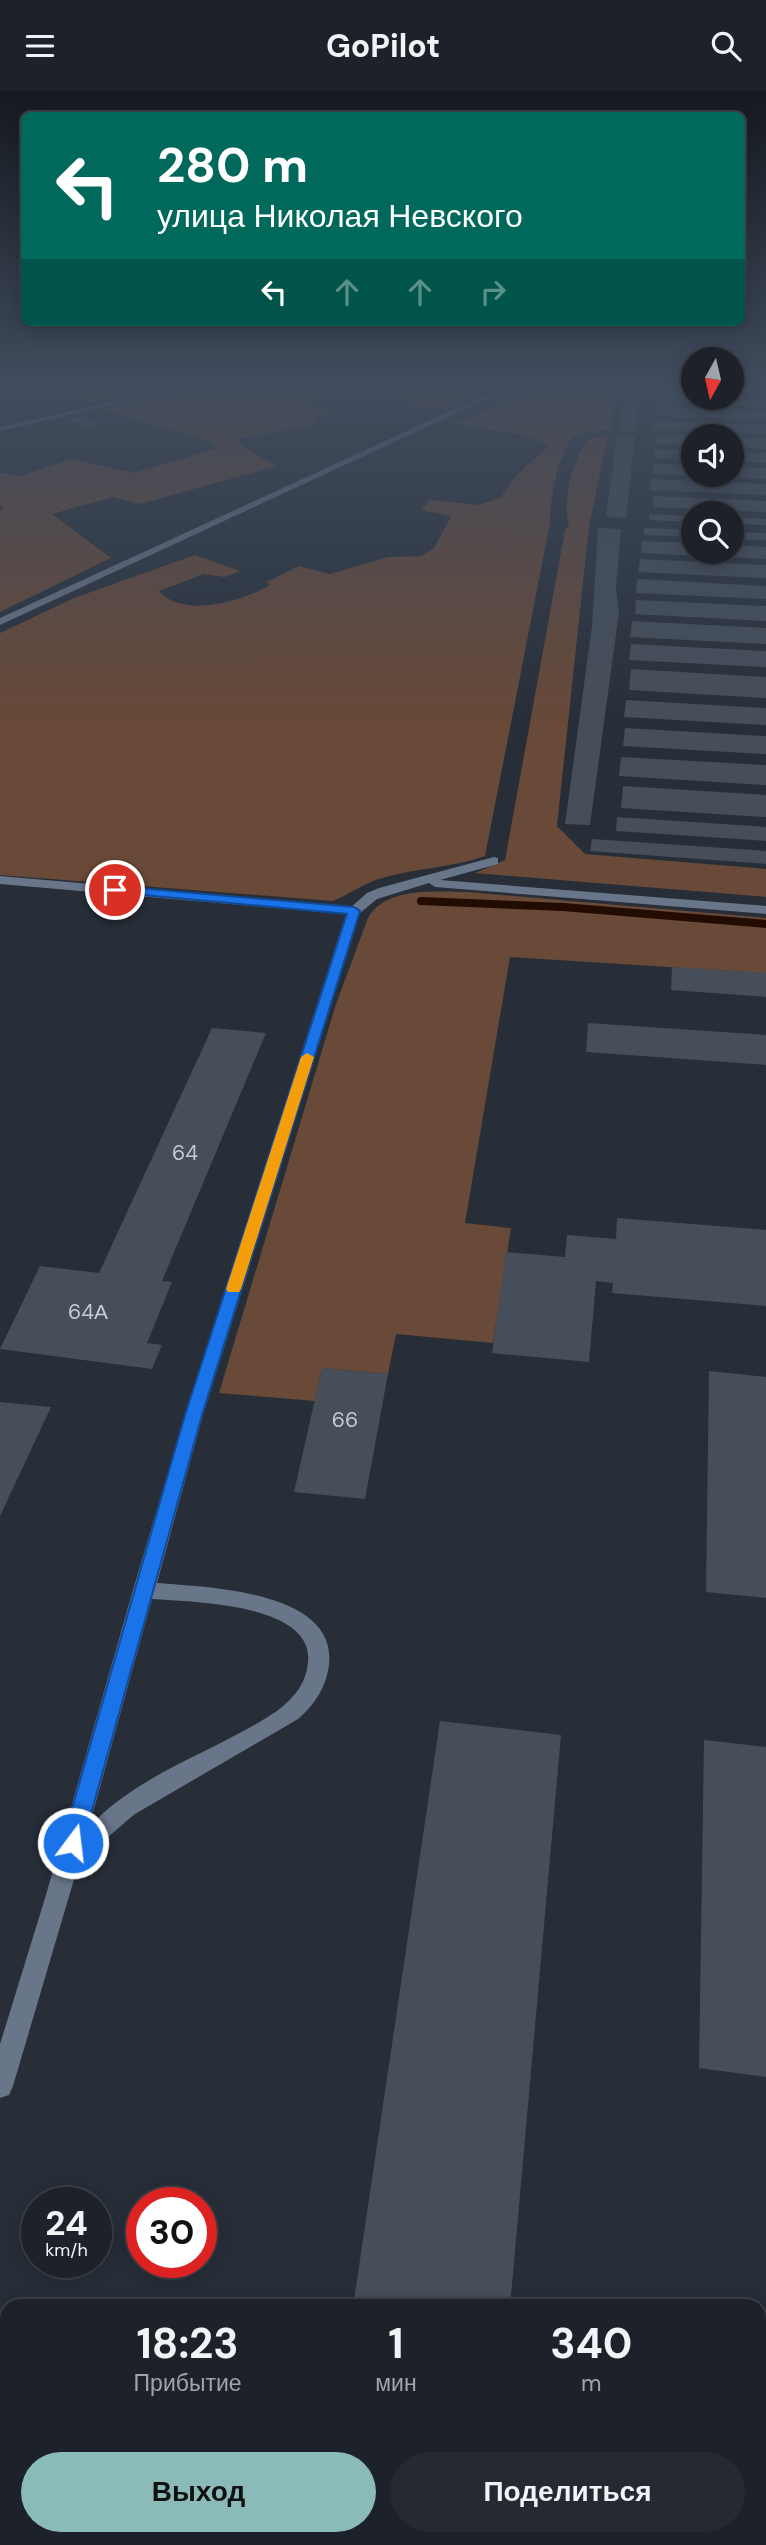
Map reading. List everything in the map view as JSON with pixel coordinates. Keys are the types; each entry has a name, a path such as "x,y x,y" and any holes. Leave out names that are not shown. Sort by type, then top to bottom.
{"street":[{"path":"0,622 266,500"},
{"path":"0,2086 58,1895 194,1415 354,911 372,896 494,861"},
{"path":"0,880 354,911"},
{"path":"423,882 766,910"},
{"path":"58,1895 74,1863 93,1836 117,1815 147,1795 272,1725 298,1707 312,1686 319,1667 320,1648 308,1628 286,1612 255,1603 143,1590"}],"shaded area":[{"path":"0,500 104,500 52,514 111,558 0,612 0,511 3,507"},
{"path":"123,500 156,500 140,504"},
{"path":"430,500 478,505 495,500 552,500 550,523 485,856 382,878 333,901 0,875 0,633 74,598 195,555 240,571 225,577 204,574 159,591 183,604 198,606 245,597 299,566 330,574 388,557 421,556 434,548 451,516 421,510"},
{"path":"567,500 595,500 589,526 557,826 585,854 766,869 766,897 475,873 505,860 565,530 569,525"},
{"path":"427,892 468,892 766,918 766,973 510,957 465,1223 511,1228 493,1343 396,1334 388,1374 322,1368 315,1401 219,1393 336,1004 368,918 387,900 399,896"}],"building":[{"path":"608,500 628,500 626,518 606,517"},
{"path":"653,500 766,501 766,512 744,511 744,501 681,501 681,508 653,507"},
{"path":"649,514 681,515 681,521 649,520"},
{"path":"744,518 766,519 766,525 744,524"},
{"path":"598,528 621,529 616,588 619,612 590,825 565,824 592,626"},
{"path":"644,528 681,530 681,537 644,535"},
{"path":"744,532 766,533 766,540 744,539"},
{"path":"642,541 681,543 681,555 641,553"},
{"path":"744,546 766,547 766,559 744,558"},
{"path":"640,559 681,561 681,564 766,565 766,578 638,572"},
{"path":"637,579 766,586 766,599 636,593"},
{"path":"636,600 766,606 766,621 635,614"},
{"path":"632,621 766,628 766,644 630,637"},
{"path":"631,644 766,651 766,667 629,660"},
{"path":"631,669 766,677 766,698 629,690"},
{"path":"626,700 766,708 766,725 624,717"},
{"path":"625,728 766,736 766,754 623,746"},
{"path":"621,757 766,765 766,785 619,776"},
{"path":"623,786 766,795 766,817 621,808"},
{"path":"617,817 766,827 766,841 616,831"},
{"path":"592,839 766,851 766,864 590,851"},
{"path":"672,967 766,973 766,997 671,990"},
{"path":"588,1023 766,1035 766,1065 586,1052"},
{"path":"212,1028 266,1033 162,1281 172,1282 147,1343 162,1345 152,1369 0,1349 40,1266 99,1273"},
{"path":"617,1218 766,1230 766,1306 612,1293 613,1283 596,1281 589,1362 492,1353 506,1252 565,1257 567,1235 616,1239"},
{"path":"322,1368 388,1374 365,1499 294,1492"},
{"path":"709,1371 766,1377 766,1598 706,1592"},
{"path":"0,1402 51,1407 0,1516"},
{"path":"440,1721 561,1735 511,2299 354,2299"},
{"path":"704,1740 766,1747 766,2077 699,2068"}],"waterway":[{"path":"421,901 563,907 766,924"}],"slow traffic":[{"path":"234,1289 307,1057"}],"route":[{"path":"73,1843 194,1415 354,911 115,890"}]}
